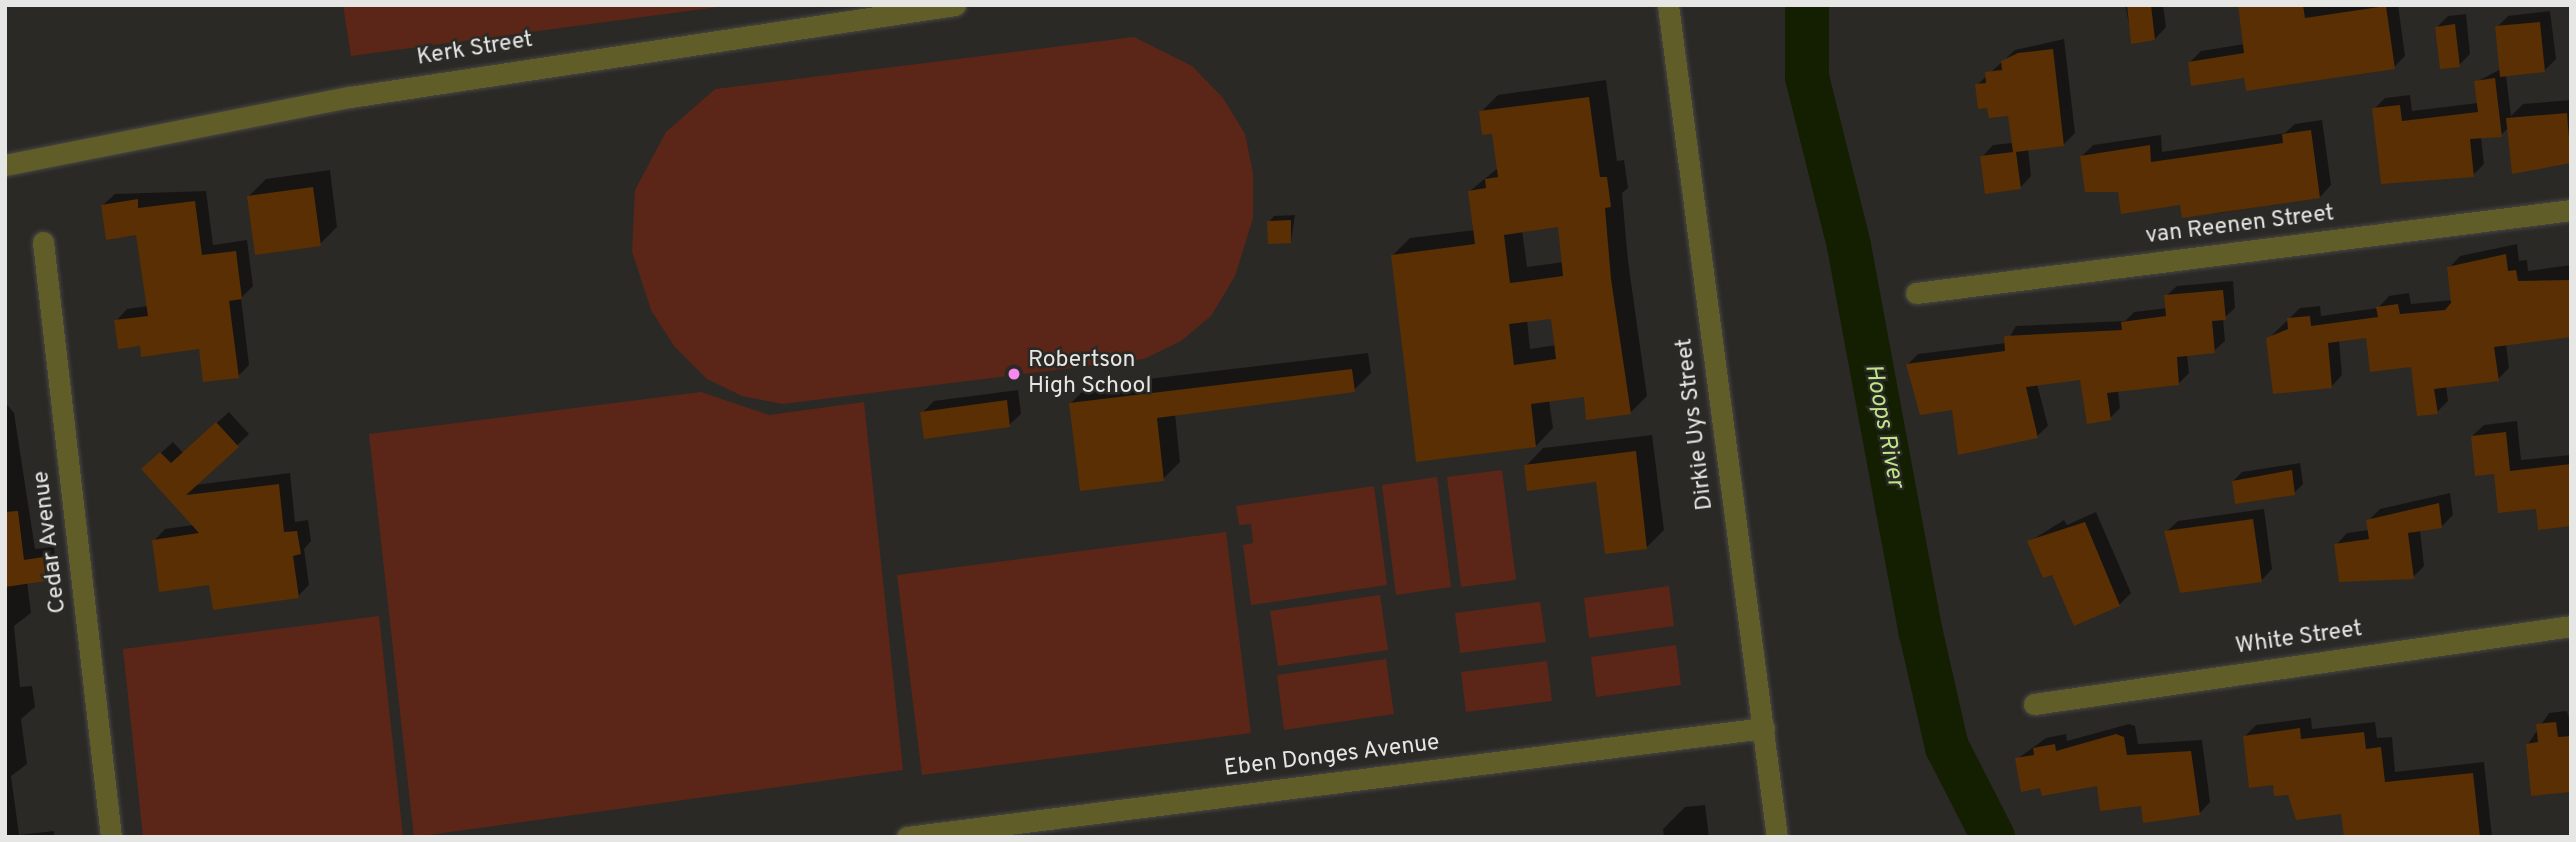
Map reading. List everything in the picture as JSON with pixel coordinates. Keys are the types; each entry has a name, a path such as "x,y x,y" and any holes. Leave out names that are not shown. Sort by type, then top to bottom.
{"street":[{"name":"Kerk Street","path":"5,165 349,97 956,5"},
{"name":"Dirkie Uys Street","path":"1668,5 1777,837"},
{"name":"van Reenen Street","path":"1916,293 2571,210"},
{"name":"Cedar Avenue","path":"43,242 111,837"},
{"name":"White Street","path":"2034,704 2571,626"},
{"name":"Eben Donges Avenue","path":"907,837 944,835 1764,728"}],"shaded area":[{"path":"343,5 733,5 351,56"},
{"path":"1134,37 1192,66 1223,98 1245,134 1253,173 1253,218 1235,276 1211,316 1181,341 1144,359 782,404 742,396 707,379 674,346 651,310 632,251 635,190 666,132 715,89"},
{"path":"701,392 769,415 864,402 903,770 414,837 369,434"},
{"path":"1502,470 1516,580 1461,587 1447,477"},
{"path":"1437,477 1451,587 1396,595 1382,485"},
{"path":"1374,486 1387,585 1251,605 1243,545 1253,543 1251,524 1239,525 1236,506"},
{"path":"1226,532 1251,733 922,775 897,575"},
{"path":"1669,586 1674,626 1589,638 1584,598"},
{"path":"1380,595 1388,650 1278,666 1270,611"},
{"path":"1540,602 1546,642 1460,653 1455,613"},
{"path":"379,616 403,837 143,837 123,649"},
{"path":"1676,645 1681,685 1596,697 1591,657"},
{"path":"1386,659 1394,714 1284,730 1277,675"},
{"path":"1547,661 1552,701 1466,712 1461,672"}],"building":[{"path":"2127,5 2151,5 2155,40 2131,44"},
{"path":"2238,5 2303,5 2305,18 2386,6 2395,69 2246,91 2244,78 2191,86 2188,62 2244,53"},
{"path":"2540,22 2545,72 2500,77 2495,26"},
{"path":"2455,24 2460,67 2440,69 2435,27"},
{"path":"2053,49 2064,146 2016,152 2021,189 1985,194 1980,156 2013,152 2008,116 1989,118 1987,108 1978,109 1975,84 1986,83 1985,72 2002,70 2001,61 2018,53"},
{"path":"2495,78 2502,137 2470,139 2474,177 2381,184 2372,108 2400,105 2402,121 2478,112 2474,81"},
{"path":"1589,97 1600,177 1607,177 1611,207 1605,208 1611,279 1631,414 1586,420 1584,397 1531,404 1536,447 1416,462 1391,255 1475,244 1468,191 1486,188 1485,179 1498,177 1492,134 1482,135 1479,111","holes":["1558,227 1563,276 1510,283 1504,235","1551,319 1556,359 1514,365 1509,324"]},
{"path":"2567,113 2571,163 2512,174 2506,118"},
{"path":"2311,130 2320,198 2182,218 2180,205 2121,214 2118,192 2085,192 2080,156 2150,145 2151,162 2283,143 2282,134"},
{"path":"313,187 321,246 255,255 247,196"},
{"path":"138,199 138,208 195,201 202,255 236,251 242,299 229,301 239,378 203,382 199,349 141,357 140,346 118,349 114,320 148,316 136,235 106,240 101,205"},
{"path":"1291,220 1291,243 1268,244 1267,221"},
{"path":"2506,254 2508,271 2516,270 2518,281 2571,280 2571,337 2494,347 2499,381 2434,389 2438,414 2417,416 2411,367 2370,372 2366,338 2328,343 2332,388 2273,394 2266,338 2288,329 2287,318 2310,316 2311,326 2378,317 2376,307 2398,304 2400,314 2445,310 2451,303 2447,267"},
{"path":"2223,290 2226,320 2212,321 2215,353 2177,357 2179,385 2107,393 2111,420 2087,424 2080,380 2026,387 2038,438 1958,455 1952,410 1920,415 1906,364 2005,351 2004,336 2122,330 2121,322 2166,316 2164,295"},
{"path":"1352,369 1355,392 1157,418 1164,481 1080,491 1069,403"},
{"path":"1007,400 1010,427 924,439 920,412"},
{"path":"216,422 239,447 186,495 279,484 284,532 297,531 301,554 293,556 299,598 213,610 209,585 159,592 152,540 199,533 141,469 160,452 171,463"},
{"path":"2506,432 2510,471 2571,464 2571,526 2538,530 2536,509 2498,513 2494,474 2475,476 2471,436"},
{"path":"1636,451 1647,549 1605,554 1596,482 1527,491 1524,465"},
{"path":"2292,470 2295,495 2235,504 2232,481"},
{"path":"2439,503 2442,528 2408,533 2414,579 2339,582 2334,544 2369,539 2366,520"},
{"path":"18,511 24,560 43,557 46,581 5,587 5,512"},
{"path":"2253,519 2262,582 2180,593 2164,531"},
{"path":"2085,522 2120,606 2074,626 2052,575 2043,578 2027,541"},
{"path":"2556,722 2558,737 2571,736 2571,792 2531,796 2526,744 2538,742 2536,724"},
{"path":"2300,728 2301,739 2364,732 2366,749 2381,747 2385,782 2473,773 2480,837 2344,837 2341,814 2296,820 2288,795 2274,796 2273,785 2249,788 2243,736"},
{"path":"2116,734 2124,737 2127,755 2191,751 2200,815 2143,823 2141,806 2100,811 2097,786 2042,796 2040,788 2021,792 2015,758 2034,755 2033,748 2055,744 2056,751"}],"waterway":[{"name":"Hoops River","path":"1807,5 1807,77 1849,246 1921,633 1947,747 1993,837"}],"place":[{"name":"Robertson High School","path":"1014,374"}]}
